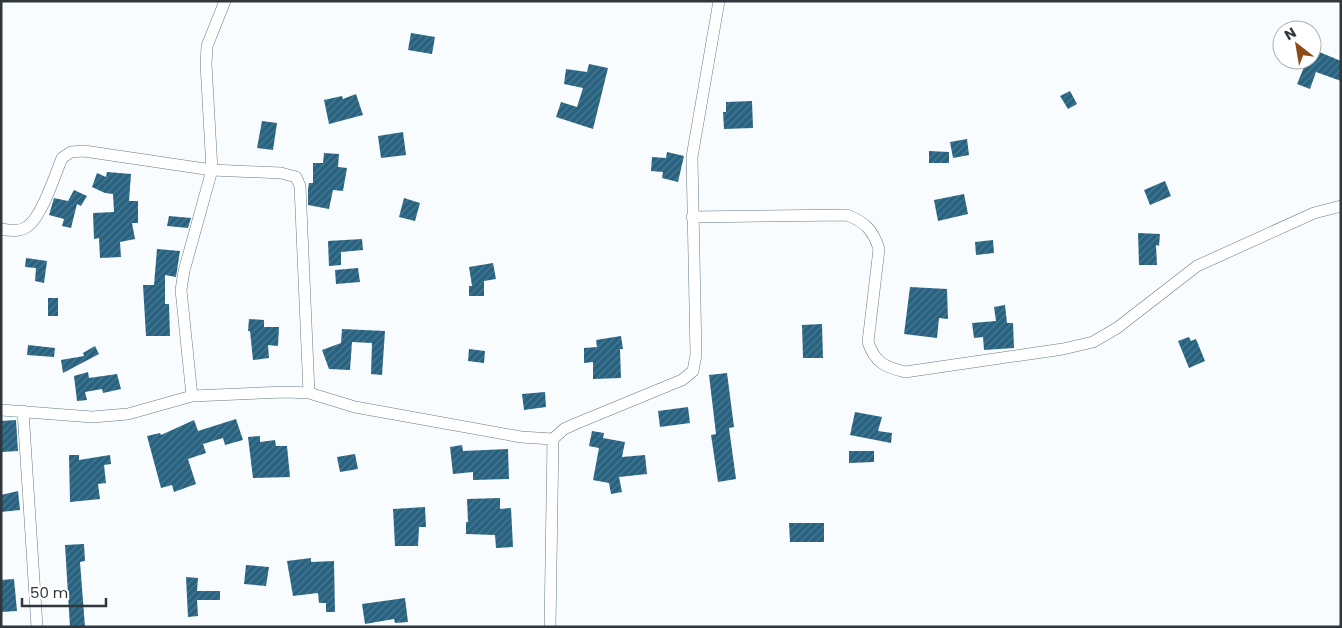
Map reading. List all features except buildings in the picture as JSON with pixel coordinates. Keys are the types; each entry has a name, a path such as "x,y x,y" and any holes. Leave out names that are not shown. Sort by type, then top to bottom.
{"street":[{"path":"192,396 181,290 184,271 212,170 206,64 207,46 225,1"},
{"path":"550,627 554,439 564,429 682,380 693,370 696,355 692,158 719,1"},
{"path":"1,229 19,231 29,226 37,216 62,158 71,152 84,151 212,170 280,173 296,177 300,186 309,393"},
{"path":"692,217 847,214 864,221 874,236 879,249 868,342 872,355 886,367 904,372 1063,349 1093,342 1117,328 1197,266 1314,213 1341,206"},
{"path":"1,410 92,417 128,414 192,396 286,392 309,393 355,407 521,437 554,439"},
{"path":"22,411 37,627"}]}
